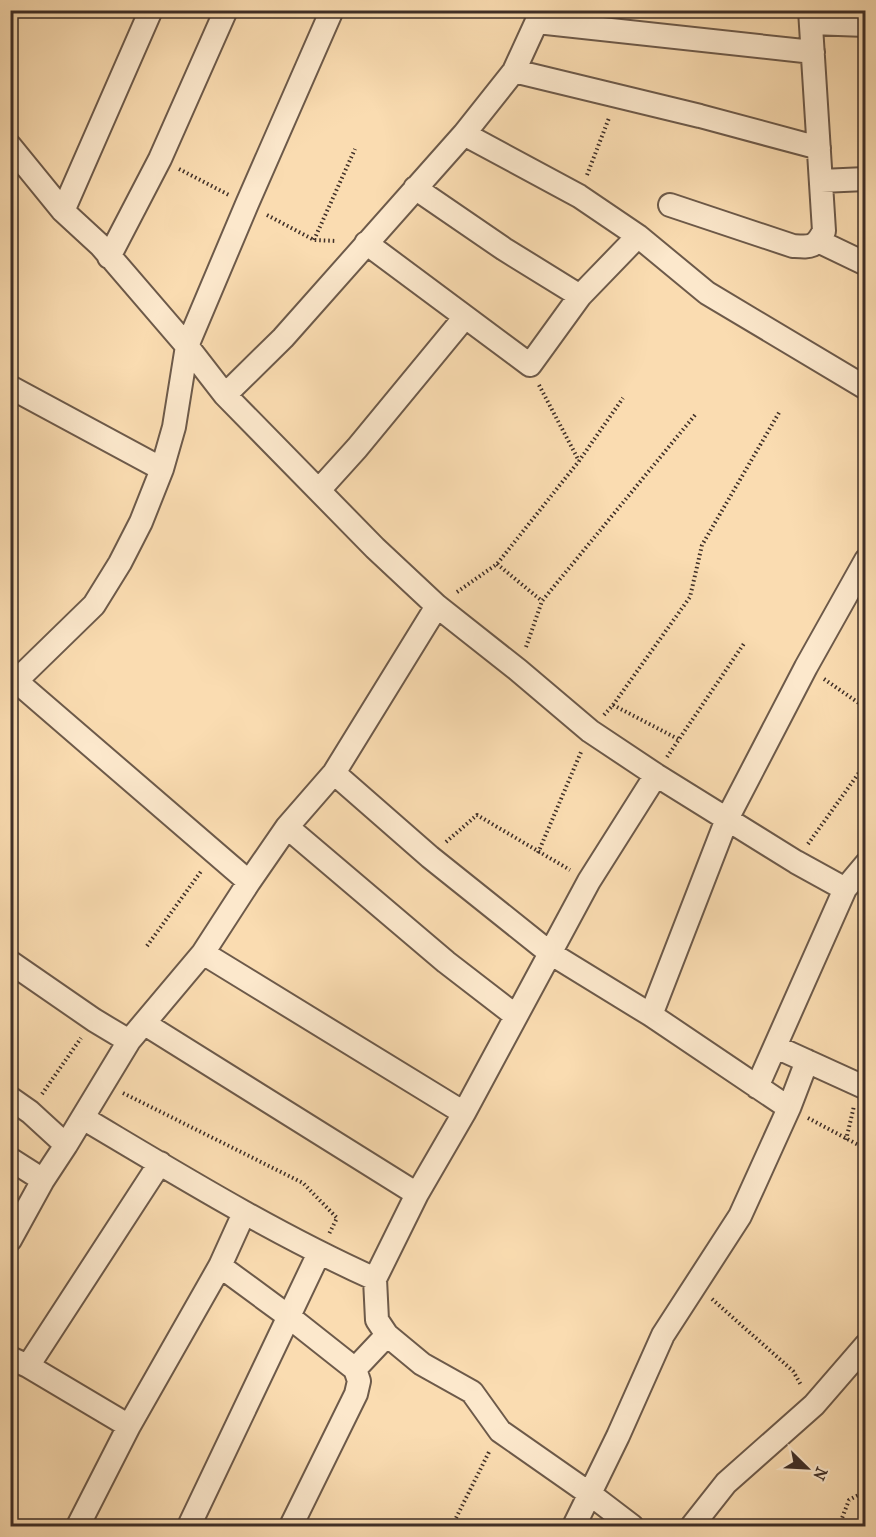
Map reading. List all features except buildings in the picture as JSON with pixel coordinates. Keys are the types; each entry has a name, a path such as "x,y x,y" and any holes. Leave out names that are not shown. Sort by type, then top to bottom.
{"street":[{"path":"63,211 151,10"},
{"path":"109,257 160,159 226,10"},
{"path":"249,882 13,684 94,605 141,522 162,469 174,427 187,346 332,10"},
{"path":"225,395 283,338 464,134 514,71 540,16 813,52"},
{"path":"670,205 793,246 810,247 818,241 824,231 811,17 866,25"},
{"path":"514,71 700,116 819,148"},
{"path":"464,134 579,196 638,236 706,293 866,388"},
{"path":"10,146 63,211 109,257 187,346 225,395 375,548 437,606 590,731 656,776 796,862 845,889"},
{"path":"821,181 866,179"},
{"path":"415,188 504,249 580,296"},
{"path":"366,243 530,365 580,296 638,236"},
{"path":"818,241 866,264"},
{"path":"319,490 357,448 465,317"},
{"path":"10,387 162,469"},
{"path":"651,1015 727,819 806,667 866,560"},
{"path":"10,1240 43,1180 129,1041 203,953 287,827 334,774 437,606"},
{"path":"334,774 430,857 550,952 651,1015 789,1108"},
{"path":"632,1527 590,1494 500,1431 472,1392 422,1364 387,1335 377,1320 375,1279 417,1194 464,1113 589,881 656,776"},
{"path":"287,827 446,962 516,1016"},
{"path":"757,1087 845,889 866,864"},
{"path":"203,953 464,1113"},
{"path":"10,962 94,1020 129,1041"},
{"path":"144,1024 417,1194"},
{"path":"776,1047 866,1088"},
{"path":"574,1527 663,1335 740,1216 789,1108 807,1061"},
{"path":"10,1098 30,1112 66,1145"},
{"path":"83,1118 244,1214 319,1254 375,1279"},
{"path":"10,1159 43,1180"},
{"path":"129,1426 19,1362 160,1163"},
{"path":"78,1527 129,1426 219,1266 244,1214"},
{"path":"189,1527 319,1254"},
{"path":"219,1266 355,1369 359,1381 356,1394 291,1527"},
{"path":"355,1369 387,1335"},
{"path":"692,1527 726,1483 814,1405 866,1345"}],"path":[{"path":"579,196 618,97"},
{"path":"160,159 314,240 355,149"},
{"path":"530,365 579,461"},
{"path":"437,606 497,564 579,461 623,398"},
{"path":"745,642 678,740 613,705 690,597 702,545 780,411"},
{"path":"518,670 542,601 695,415"},
{"path":"497,564 542,601"},
{"path":"806,667 866,708"},
{"path":"538,853 590,731"},
{"path":"796,862 866,762"},
{"path":"430,857 477,815 589,881"},
{"path":"147,946 215,853"},
{"path":"30,1112 94,1020"},
{"path":"103,1083 303,1183 337,1218 319,1254"},
{"path":"789,1108 866,1149"},
{"path":"696,1285 793,1371 814,1405"},
{"path":"452,1527 500,1431"},
{"path":"839,1527 849,1500 866,1491"}]}
